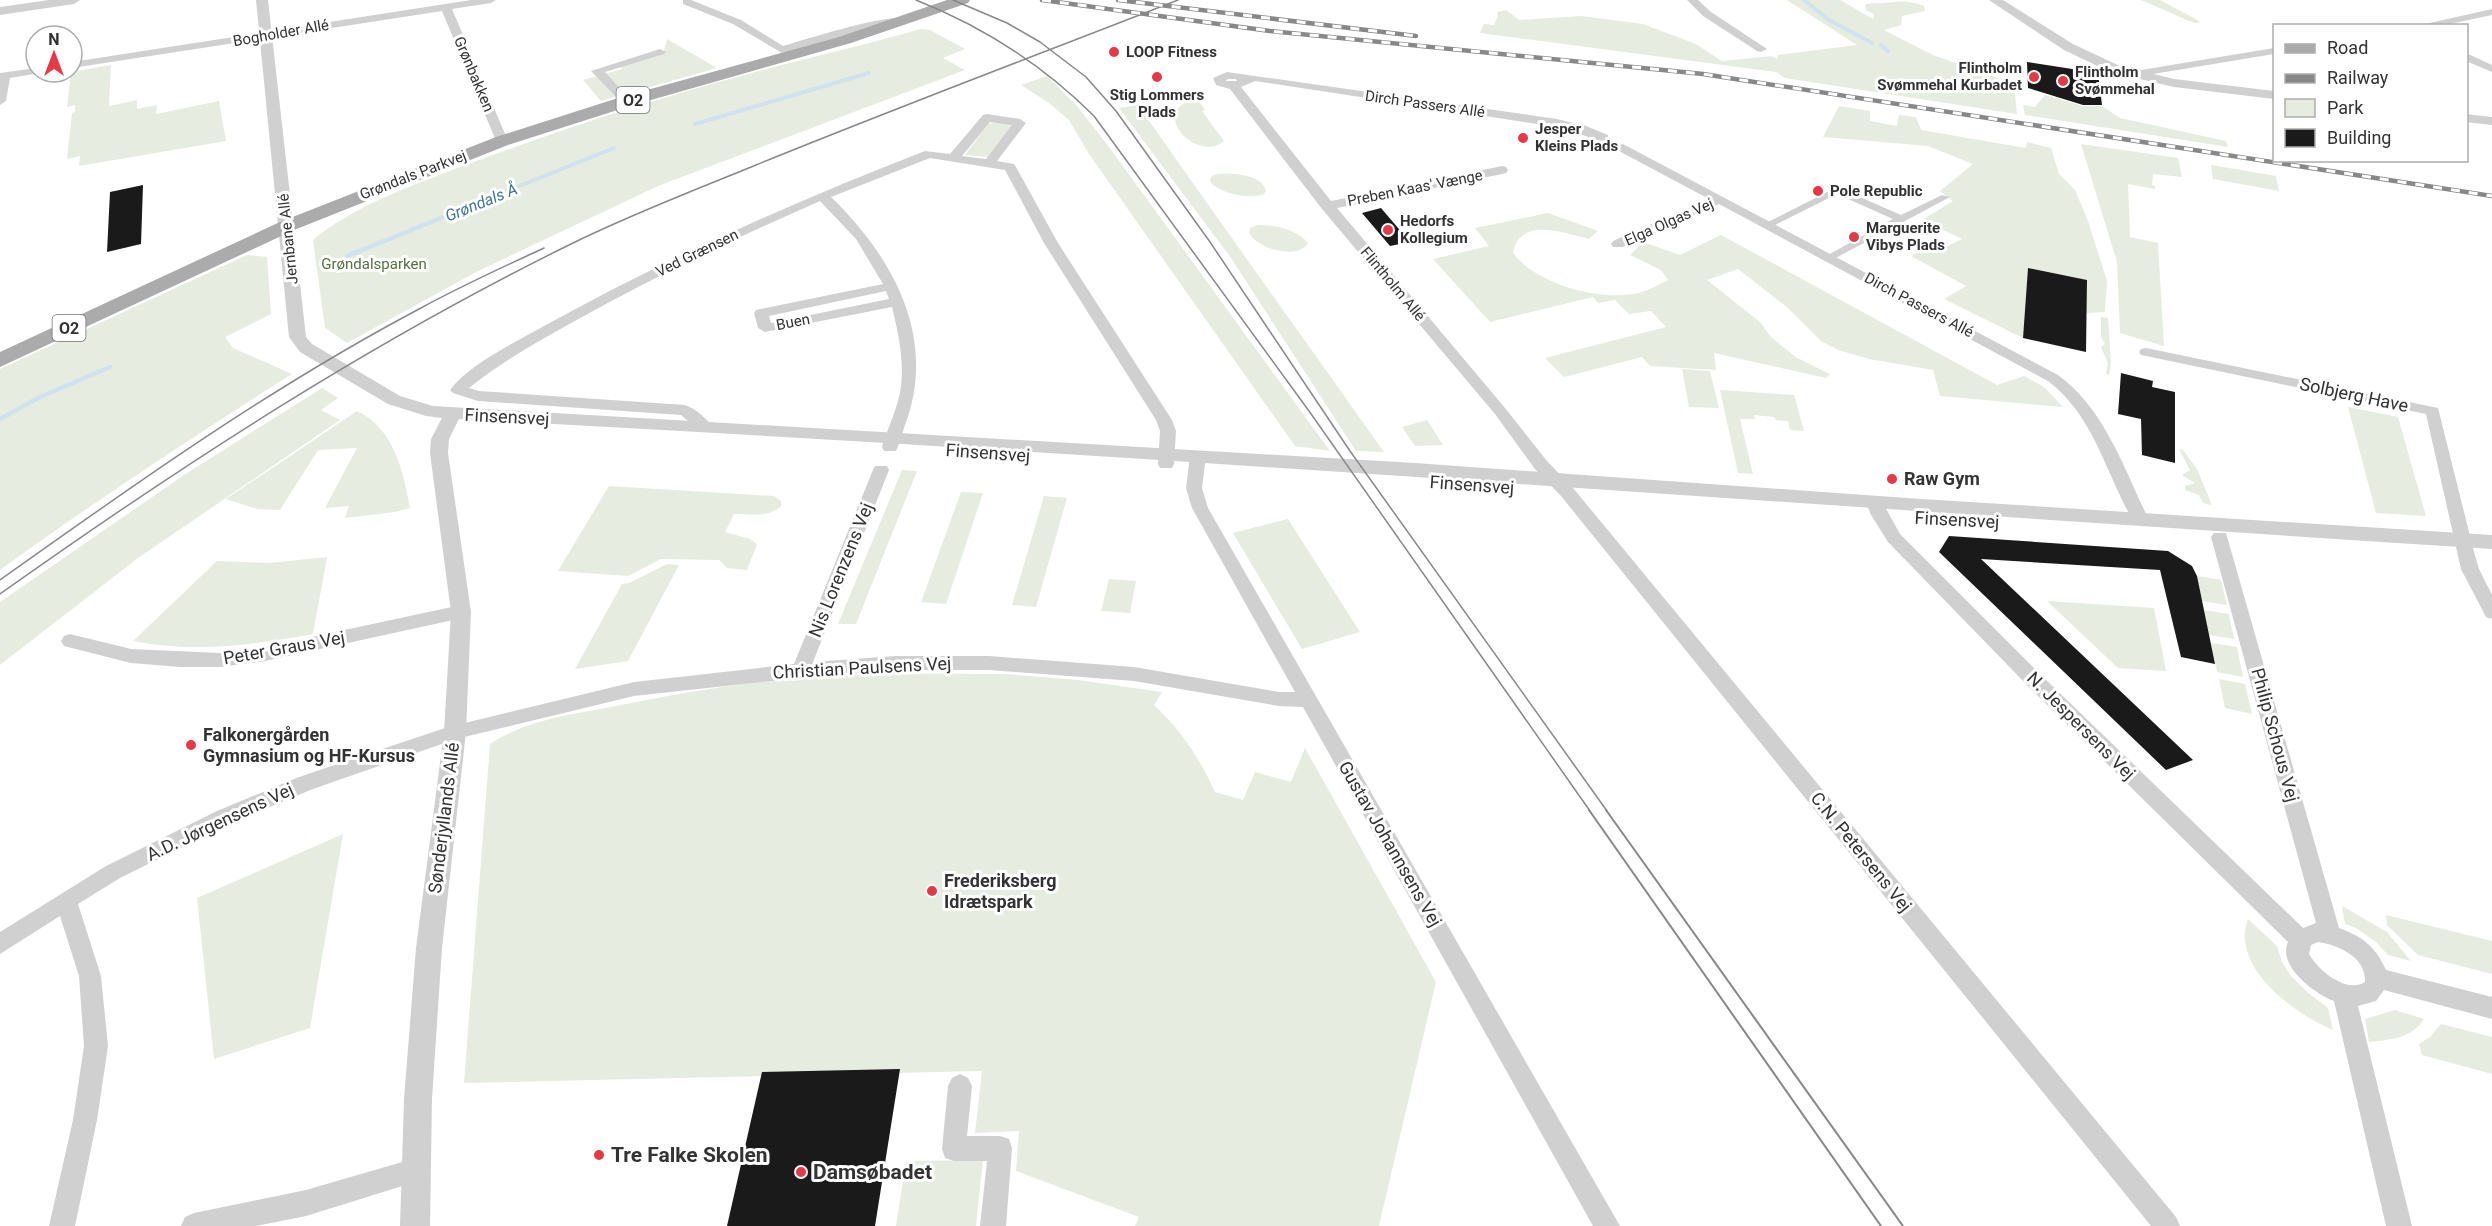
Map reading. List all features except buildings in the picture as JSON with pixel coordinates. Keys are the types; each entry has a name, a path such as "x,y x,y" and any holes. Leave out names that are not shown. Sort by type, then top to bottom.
{"main road":[{"name":"Grøndals Parkvej","path":"0,360 287,226 502,141 624,102 845,40 962,0"},
{"name":"Grøndals Parkvej","path":"845,40 911,26 983,0"}],"street":[{"path":"0,11 74,0"},
{"name":"Jernbane Allé","path":"262,0 298,337 306,348 394,400 419,409"},
{"name":"Bogholder Allé","path":"84,63 266,34 425,5 446,7 491,0"},
{"path":"1692,0 1707,14 1761,48"},
{"path":"1995,0 2095,61 2135,74 2273,95"},
{"name":"Grøndals Parkvej","path":"687,2 737,22 782,50 886,21 904,20"},
{"name":"Grønbakken","path":"446,7 502,141"},
{"path":"2431,24 2492,12"},
{"path":"2135,74 2273,51"},
{"path":"621,96 597,71 660,52"},
{"path":"2468,57 2492,69"},
{"path":"0,101 2,76 24,73"},
{"name":"Dirch Passers Allé","path":"1239,83 1255,78 1557,123 1582,129 1604,138 1621,139 1626,143 1623,148 2038,368 2061,383 2078,398 2089,414 2144,526"},
{"name":"Flintholm Allé","path":"1239,83 1327,206 1500,411 1541,465 1561,485"},
{"path":"953,158 987,118 1020,123 989,164"},
{"path":"2468,118 2492,122"},
{"name":"Ved Grænsen","path":"458,390 482,370 609,296 746,229 929,154 1010,167 1051,243 1164,420 1168,431 1167,459"},
{"name":"Preben Kaas' Vænge","path":"1327,206 1502,170"},
{"path":"1767,225 1837,190 1901,219"},
{"path":"822,196 864,238 877,256 897,302 907,346 908,391 891,442"},
{"path":"1830,258 1945,197"},
{"name":"Elga Olgas Vej","path":"1618,244 1719,199"},
{"name":"Buen","path":"892,286 761,313 765,328 897,302"},
{"name":"Solbjerg Have","path":"2146,352 2433,411 2463,546"},
{"name":"Finsensvej","path":"458,390 478,396 685,410 701,430"},
{"name":"Finsensvej","path":"419,409 495,423 701,430 1561,485 1877,509 2463,546 2492,555"},
{"name":"Sønderjyllands Allé","path":"416,1226 416,1170 429,948 455,732 461,612 439,453 440,439 453,414"},
{"name":"Gustav Johannsens Vej","path":"1197,461 1194,488 1200,508 1607,1226"},
{"name":"Nis Lorenzens Vej","path":"801,669 881,470"},
{"name":"C.N. Petersens Vej","path":"1561,485 2167,1226"},
{"name":"N. Jespersens Vej","path":"1877,509 1894,538 2034,680 2300,939"},
{"name":"Finsensvej","path":"2144,526 2220,537 2463,546 2492,542"},
{"name":"Philip Schous Vej","path":"2220,537 2330,933"},
{"path":"2463,546 2470,569 2492,612"},
{"name":"Peter Graus Vej","path":"70,641 131,656 220,660 265,654 461,612"},
{"name":"Christian Paulsens Vej","path":"455,732 634,689 801,669 895,663 989,663 1134,674 1279,699 1308,700"},
{"name":"A.D. Jørgensens Vej","path":"0,944 66,900 158,848 224,817 306,783 455,732"},
{"path":"62,1226 85,1120 96,1046 90,976 66,900"},
{"path":"2317,932 2330,933 2347,940 2362,951 2373,965 2378,978 2376,987 2369,994 2358,996 2330,989 2305,969 2299,958 2297,947 2300,939 2307,934 2317,932"},
{"path":"2378,978 2492,1008"},
{"path":"2344,994 2399,1226"},
{"path":"960,1086 954,1149 1000,1148 993,1226"},
{"path":"194,1226 306,1203 416,1170"}],"green space":[{"path":"1787,0 1840,0 1873,19 1874,14 1866,10 1865,5 1904,2 1924,6 1925,11 1902,16 1901,25 1884,30 1933,55 2014,84 2017,114 1785,78 1776,72 1480,33 1484,24 1494,25 1498,16 1497,12 1506,10 1519,20 1581,16 1643,24 1696,44 1722,61 1771,56 1777,59 1778,55 1857,45"},
{"path":"2141,0 2160,0 2201,22 2194,23"},
{"name":"Grøndalsparken","path":"920,29 930,30 965,49 943,58 965,70 658,186 478,271 347,343 325,328 313,240 330,227 368,205 471,163 608,115 769,68"},
{"path":"667,39 717,68 601,101 583,80 622,69 620,65 664,51"},
{"path":"111,65 109,106 137,100 137,109 157,105 156,114 219,101 226,141 79,166 80,156 67,159 75,105 67,107 70,84 84,84 84,70"},
{"path":"1047,76 1077,106 1109,147 1330,451 1295,446 1089,154 1069,120 1049,103 1021,85"},
{"path":"2045,95 2083,106 2102,106 2120,118 2226,141 2228,147 2025,115 2023,105 2035,107"},
{"path":"1196,98 1205,110 1202,111 1224,141 1213,146 1202,146 1191,141 1176,124 1176,114 1182,105"},
{"path":"1138,105 1384,452 1356,451 1231,258 1119,108"},
{"path":"1839,106 1870,111 1870,121 1897,126 1899,115 1916,117 1921,130 2026,148 2027,142 2051,148 2059,174 2075,190 2088,221 2107,281 2105,312 2086,313 2087,280 2028,268 2023,338 1944,299 1966,286 1911,256 1937,242 1946,247 1962,239 1922,220 1953,201 1940,191 1973,164 1928,146 1823,137"},
{"path":"995,122 1013,125 988,157 965,155 988,124"},
{"path":"2081,144 2178,158 2182,177 2153,174 2152,185 2155,189 2128,184 2130,237 2158,243 2164,346 2120,333 2117,262"},
{"path":"2211,165 2276,176 2279,191 2213,179"},
{"path":"1239,174 1253,178 1263,185 1266,191 1263,195 1256,196 1229,193 1211,183 1210,179 1213,175"},
{"path":"1548,213 1598,231 1589,239 1556,231 1533,231 1524,234 1517,242 1513,253 1538,274 1572,289 1609,295 1642,292 1668,280 1661,270 1630,255 1643,242 1680,255 1721,235 1997,385 2024,376 2044,387 2063,407 1940,396 1933,370 1869,359 1838,350 1821,341 1788,308 1738,269 1707,280 1760,322 1771,337 1797,358 1830,374 1826,378 1714,353 1716,370 1650,366 1642,357 1564,377 1545,358 1666,327 1651,311 1629,314 1615,300 1598,303 1593,297 1490,322 1433,259 1489,246 1475,228"},
{"path":"1258,225 1285,229 1298,234 1308,243 1300,250 1292,252 1275,250 1259,243 1249,233 1250,228"},
{"path":"247,255 267,257 271,314 225,337 233,348 292,374 144,470 0,570 0,369"},
{"path":"2101,317 2108,318 2111,363 2109,376 2106,373 2108,363 2101,347 2105,344 2101,336"},
{"path":"1682,369 1710,371 1719,408 1689,407"},
{"path":"322,388 338,398 321,410 340,420 138,558 0,665 0,602 184,475"},
{"path":"1720,390 1794,395 1804,431 1790,430 1788,421 1776,420 1774,417 1754,415 1755,419 1740,419 1753,474 1738,473"},
{"path":"2348,407 2398,417 2426,516 2376,513"},
{"path":"357,411 380,428 388,439 400,466 410,508 345,518 349,506 325,508 357,448 318,450 280,510 257,509 226,499"},
{"path":"1427,420 1443,445 1415,446 1402,427"},
{"path":"2179,449 2183,450 2197,469 2212,505 2203,503 2199,495 2185,490 2185,486 2195,483 2183,476 2190,470"},
{"path":"902,470 917,471 856,624 838,624"},
{"path":"609,486 774,496 781,501 781,506 765,514 734,514 725,532 750,539 757,544 747,570 727,568 719,560 661,559 628,576 558,571"},
{"path":"961,492 983,493 946,604 921,602"},
{"path":"1044,496 1067,498 1036,607 1012,605"},
{"path":"1288,519 1360,632 1302,649 1233,533"},
{"path":"327,557 313,634 268,641 200,647 155,645 133,641 217,561 269,563"},
{"path":"667,564 679,565 628,661 575,669 622,584 629,583"},
{"path":"2197,576 2221,580 2227,605 2202,601"},
{"path":"1109,579 1136,581 1130,613 1101,611"},
{"path":"2047,601 2154,608 2166,671 2118,668"},
{"path":"2204,610 2229,614 2234,639 2209,635"},
{"path":"2211,643 2237,647 2243,677 2217,672"},
{"name":"Frederiksberg Idrætspark","path":"1005,674 1078,680 1162,692 1154,705 1173,724 1189,746 1215,792 1243,800 1255,772 1291,782 1305,748 1436,982 1379,1226 1135,1226 1139,1217 1016,1171 1019,1131 975,1133 982,1071 464,1083 490,744 518,729 548,720 740,684 841,675"},
{"path":"2219,679 2245,684 2252,714 2225,708"},
{"path":"343,834 310,1028 214,1059 197,898"},
{"path":"2342,906 2387,932 2411,961 2388,955 2376,942 2356,928 2345,924"},
{"path":"2386,915 2492,941 2492,974 2418,955 2387,925"},
{"path":"2248,919 2277,946 2282,962 2291,976 2328,1008 2333,1030 2301,1013 2269,987 2248,955 2245,937"},
{"path":"2395,1010 2424,1019 2414,1030 2400,1037 2369,1042 2365,1019"},
{"path":"2441,1024 2492,1037 2492,1074 2422,1055 2419,1044 2430,1037"},
{"path":"983,1160 976,1226 896,1226 906,1161"}],"waterway":[{"path":"1804,0 1829,20 1872,43"},
{"path":"1881,45 1888,51"},
{"name":"Grøndals Å","path":"695,124 869,73"},
{"name":"Grøndals Å","path":"452,213 614,148"},
{"name":"Grøndals Å","path":"347,256 456,212"},
{"name":"Grøndals Å","path":"0,419 40,397 110,367"}],"tram line":[{"path":"916,0 965,22 1026,59"},
{"path":"953,0 1007,23 1050,50"},
{"path":"1050,50 1178,0"},
{"path":"1026,59 1050,50"},
{"path":"1050,50 1086,77 1116,111 1210,242 1350,451 1607,811"},
{"path":"0,594 138,498 279,407 351,363 498,281 595,232 641,212 1026,59"},
{"path":"1026,59 1054,80 1094,116 1309,411 1590,811"},
{"path":"0,580 154,472 312,370 436,300 544,248"},
{"path":"1589,810 1881,1226"},
{"path":"1606,810 1903,1226"}],"railway":[{"path":"1042,0 1270,31 1703,74 2492,196"},
{"path":"1118,0 1416,36"}],"place":[{"name":"LOOP Fitness","path":"1114,52"},
{"name":"Stig Lommers Plads","path":"1157,77"},
{"name":"Flintholm Svømmehal Kurbadet","path":"2034,77"},
{"name":"Flintholm Svømmehal","path":"2063,81"},
{"name":"Jesper Kleins Plads","path":"1523,138"},
{"name":"Pole Republic","path":"1818,191"},
{"name":"Hedorfs Kollegium","path":"1388,230"},
{"name":"Marguerite Vibys Plads","path":"1854,237"},
{"name":"Raw Gym","path":"1892,479"},
{"name":"Falkonergården Gymnasium og HF-Kursus","path":"191,745"},
{"name":"Frederiksberg Idrætspark","path":"932,891"},
{"name":"Tre Falke Skolen","path":"599,1155"},
{"name":"Damsøbadet","path":"801,1172"}]}
